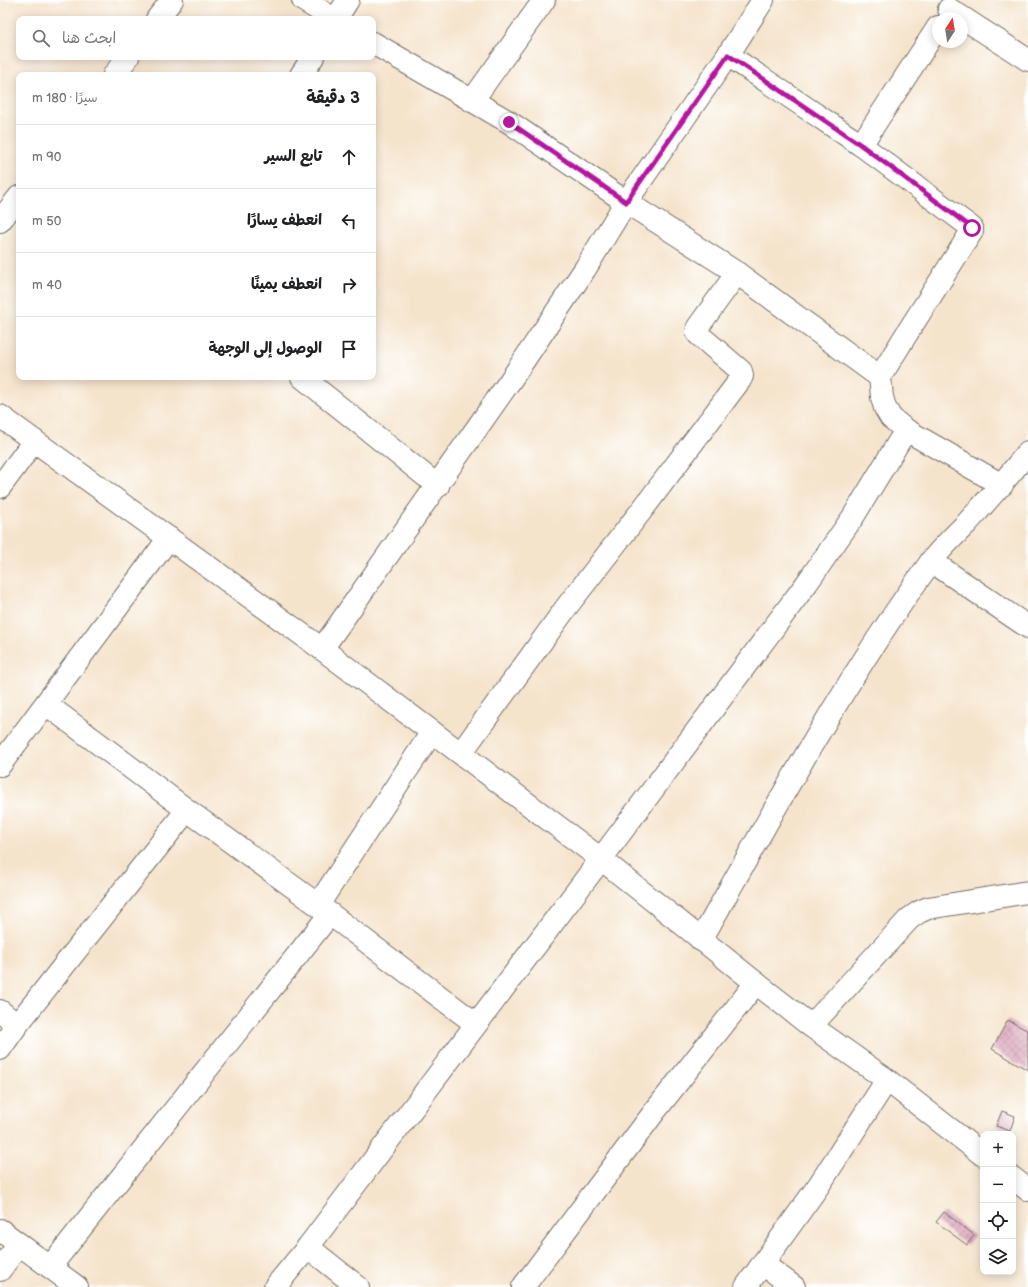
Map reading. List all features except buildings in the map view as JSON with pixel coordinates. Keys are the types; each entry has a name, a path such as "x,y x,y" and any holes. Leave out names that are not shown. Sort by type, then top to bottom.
{"street":[{"path":"159,16 172,0"},
{"path":"303,0 330,16"},
{"path":"337,16 348,0"},
{"path":"472,101 544,0"},
{"path":"322,649 438,486 510,381 585,269 626,202 728,55 763,0"},
{"path":"968,26 1028,60"},
{"path":"861,145 932,37"},
{"path":"376,45 509,122 626,202 736,273 880,378"},
{"path":"728,55 861,145 971,228 972,230 880,378 882,396 885,408 891,418 906,430 1002,485"},
{"path":"116,72 126,60"},
{"path":"303,72 310,60"},
{"path":"0,221 16,201"},
{"path":"461,753 568,605 647,504 740,380 742,376 741,371 697,332 698,326 736,273"},
{"path":"306,380 438,486"},
{"path":"0,416 322,649 461,753 601,859 811,1026 887,1080 980,1153"},
{"path":"275,1287 308,1247 601,859 811,577 853,517 906,430"},
{"path":"0,487 34,441"},
{"path":"701,940 795,772 890,620 931,562 1002,485 1028,452"},
{"path":"0,765 169,538"},
{"path":"931,562 1028,627"},
{"path":"46,704 187,810 324,909 476,1024"},
{"path":"50,1266 324,909 432,732"},
{"path":"0,1049 17,1025 187,810"},
{"path":"811,1026 909,920 919,912 928,908 1028,892"},
{"path":"523,1287 655,1111 756,983"},
{"path":"0,1011 17,1025"},
{"path":"746,1287 819,1185 887,1080"},
{"path":"1016,1180 1028,1190"},
{"path":"0,1230 78,1287"},
{"path":"0,1270 19,1244"},
{"path":"308,1247 358,1287"},
{"path":"763,1264 794,1287"}],"route":[{"path":"509,122 626,202 728,55 861,145 972,228"}]}
